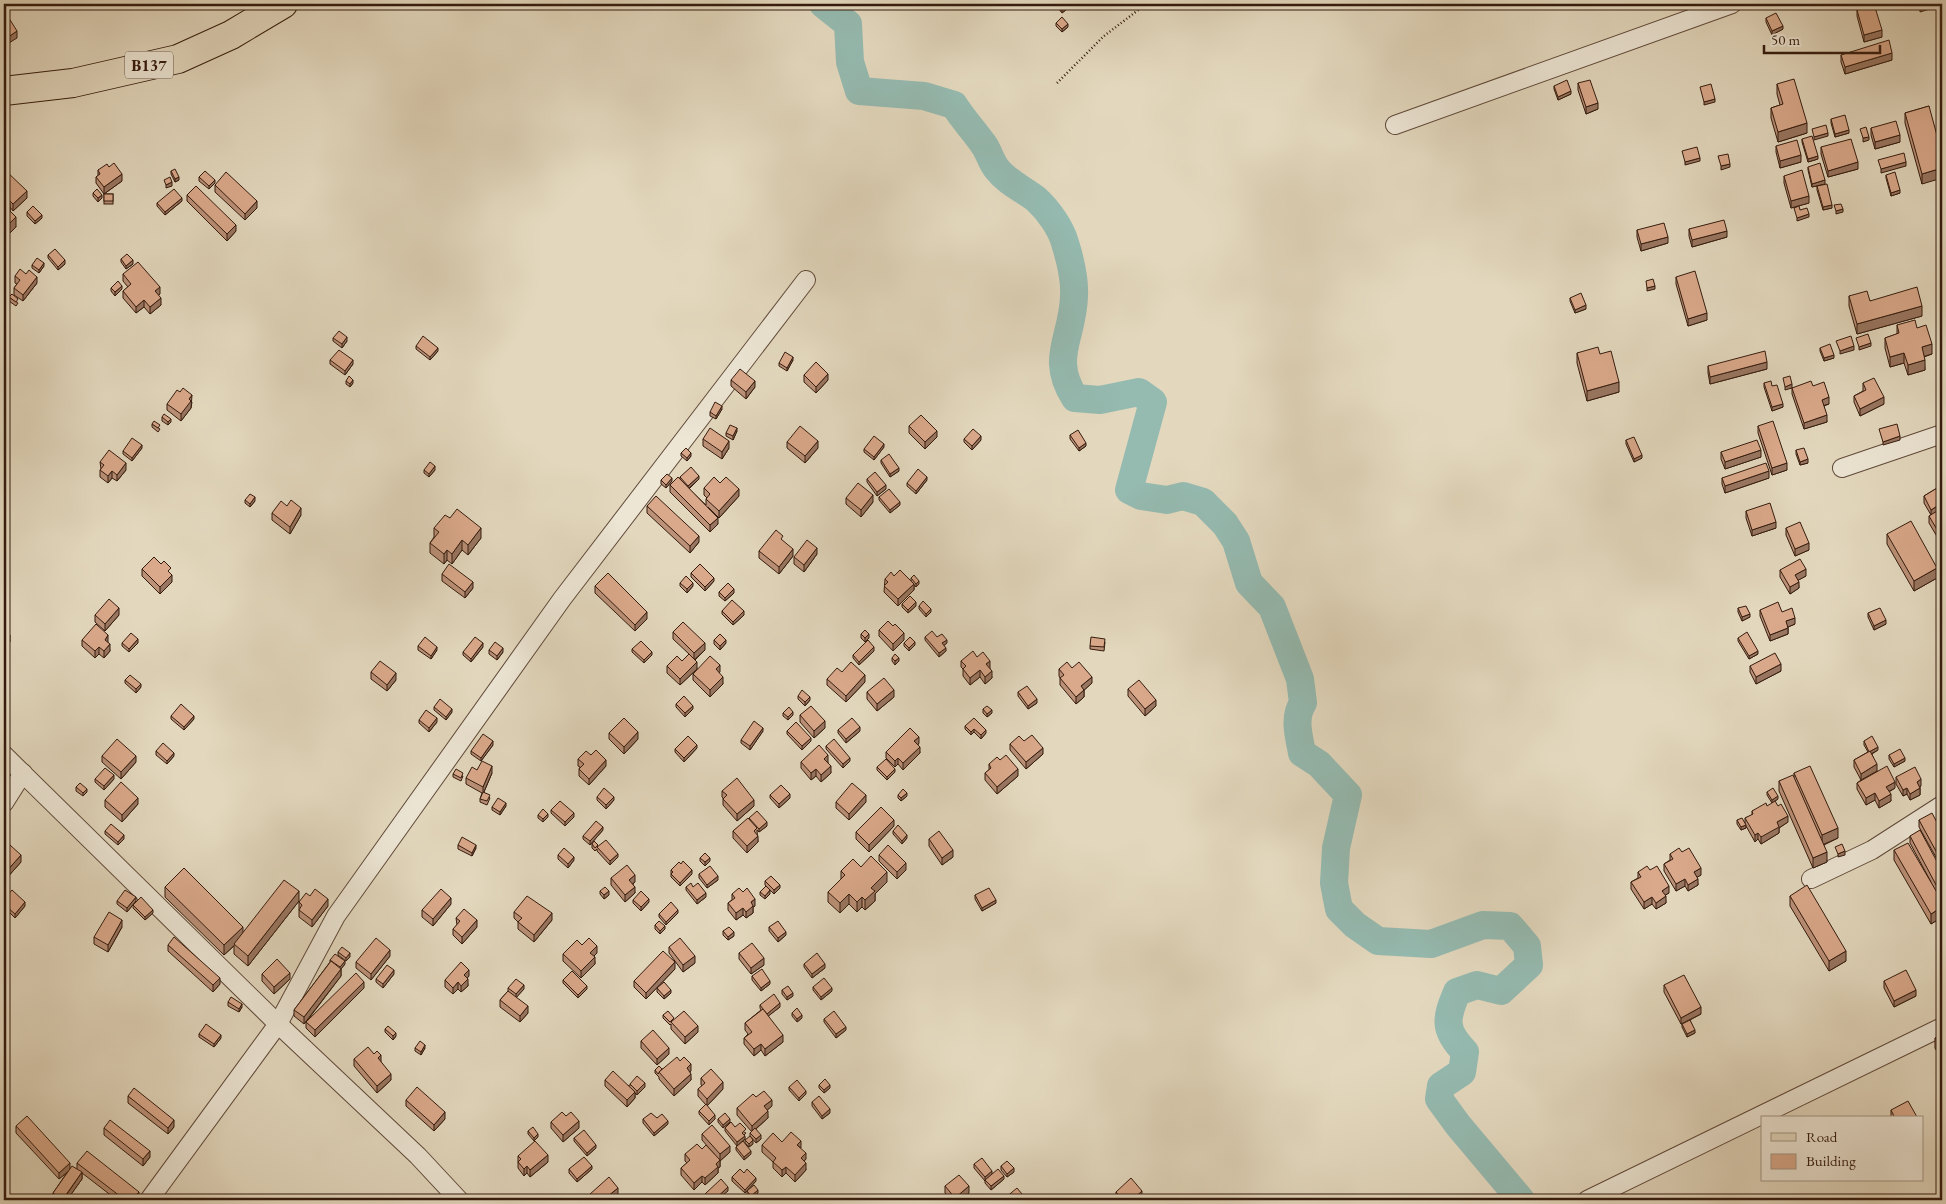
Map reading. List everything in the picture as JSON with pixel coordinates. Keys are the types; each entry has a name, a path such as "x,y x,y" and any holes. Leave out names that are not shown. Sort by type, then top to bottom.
{"main road":[{"name":"B137","path":"4,91 73,83 178,59 230,35 283,4"}],"street":[{"path":"1395,125 1732,4"},
{"path":"149,1200 278,1024 336,916 562,599 806,280"},
{"path":"1842,468 1942,434"},
{"path":"4,755 278,1024 418,1156 460,1200"},
{"path":"4,803 23,773"},
{"path":"1811,879 1872,850 1942,805"},
{"path":"1587,1200 1942,1027"}],"path":[{"path":"1056,83 1104,36 1146,4"}],"building":[{"path":"1057,4 1069,4 1062,10"},
{"path":"1874,4 1882,30 1864,35 1857,10"},
{"path":"1918,4 1936,4 1920,9"},
{"path":"1776,13 1783,26 1772,31 1766,18"},
{"path":"7,15 17,31 4,40 4,17"},
{"path":"1062,17 1068,24 1062,29 1056,23"},
{"path":"1889,40 1892,53 1845,67 1841,55"},
{"path":"1794,79 1807,123 1778,132 1771,108 1783,104 1777,84"},
{"path":"1567,80 1571,91 1558,97 1554,86"},
{"path":"1590,80 1598,103 1586,107 1578,83"},
{"path":"1711,84 1715,99 1704,102 1700,87"},
{"path":"1929,106 1942,154 1942,168 1922,174 1905,113"},
{"path":"1845,115 1849,130 1835,134 1831,119"},
{"path":"1896,121 1900,135 1875,142 1871,128"},
{"path":"1826,125 1828,133 1814,137 1812,129"},
{"path":"1866,127 1869,137 1863,138 1860,129"},
{"path":"1812,136 1818,156 1808,159 1802,139"},
{"path":"1851,139 1858,162 1828,171 1821,147"},
{"path":"1797,140 1801,155 1780,161 1776,146"},
{"path":"1697,147 1700,158 1685,162 1682,151"},
{"path":"1904,153 1906,162 1881,169 1878,160"},
{"path":"1728,154 1730,164 1721,166 1718,156"},
{"path":"114,163 122,174 104,187 96,177 100,174 98,170 107,164 109,167"},
{"path":"1820,163 1825,180 1812,184 1808,167"},
{"path":"175,169 179,177 175,179 171,171"},
{"path":"5,170 27,191 13,204 4,195"},
{"path":"1802,170 1809,196 1791,201 1784,176"},
{"path":"205,171 215,180 209,186 199,177"},
{"path":"226,172 257,201 245,214 215,185"},
{"path":"1895,172 1900,190 1891,193 1886,175"},
{"path":"170,177 172,182 166,185 164,180"},
{"path":"1827,184 1832,205 1823,207 1817,186"},
{"path":"196,186 236,225 227,234 187,195"},
{"path":"97,189 102,195 98,198 93,193"},
{"path":"174,189 182,198 165,212 157,203"},
{"path":"104,194 113,194 113,201 104,201"},
{"path":"4,197 10,203 6,207 16,217 4,229"},
{"path":"1841,204 1843,209 1836,211 1834,205"},
{"path":"33,206 42,215 35,221 27,212"},
{"path":"1799,206 1800,210 1807,208 1809,214 1797,218 1794,208"},
{"path":"1724,220 1727,231 1692,240 1689,229"},
{"path":"1664,223 1668,237 1641,244 1637,230"},
{"path":"55,249 65,260 58,267 48,255"},
{"path":"127,254 133,260 126,266 121,259"},
{"path":"37,258 44,263 39,270 32,265"},
{"path":"138,262 160,287 155,291 161,298 150,307 144,300 136,307 123,291 131,284 123,274"},
{"path":"20,269 26,274 29,270 37,277 23,295 14,288 20,280 15,276"},
{"path":"1695,271 1707,313 1688,319 1676,277"},
{"path":"1653,279 1655,286 1647,288 1646,281"},
{"path":"118,281 122,286 115,292 111,288"},
{"path":"1917,287 1922,306 1857,324 1849,296 1867,291 1870,301"},
{"path":"1581,293 1586,305 1575,310 1570,298"},
{"path":"12,294 18,299 16,302 9,297"},
{"path":"1915,320 1917,328 1926,325 1932,344 1922,347 1925,360 1908,365 1904,353 1890,357 1885,338 1899,333 1897,325"},
{"path":"339,331 347,337 342,344 333,338"},
{"path":"1868,334 1871,343 1859,347 1856,338"},
{"path":"423,336 438,348 430,357 416,346"},
{"path":"1851,336 1854,346 1840,351 1836,341"},
{"path":"1830,344 1834,355 1824,358 1820,348"},
{"path":"1598,347 1600,354 1611,351 1619,382 1587,391 1577,353"},
{"path":"339,350 353,360 345,371 330,360"},
{"path":"1765,351 1767,362 1710,377 1708,366"},
{"path":"785,352 793,357 787,368 779,363"},
{"path":"816,362 828,374 816,387 804,375"},
{"path":"740,369 755,381 746,392 731,380"},
{"path":"349,376 353,380 350,384 346,381"},
{"path":"1790,376 1792,384 1785,387 1783,378"},
{"path":"1874,378 1884,397 1860,409 1854,396 1866,390 1863,383"},
{"path":"1771,381 1772,386 1777,385 1783,404 1772,407 1764,383"},
{"path":"1811,381 1813,386 1824,382 1829,397 1822,400 1827,415 1804,423 1792,388"},
{"path":"183,388 192,395 189,399 191,401 181,414 167,404 177,390 180,392"},
{"path":"715,402 722,406 716,416 710,412"},
{"path":"164,414 171,419 168,422 162,417"},
{"path":"921,415 937,431 925,442 909,426"},
{"path":"154,421 160,425 158,428 152,424"},
{"path":"1773,421 1787,463 1772,468 1758,426"},
{"path":"1897,424 1900,436 1883,442 1879,429"},
{"path":"730,425 737,428 733,436 726,433"},
{"path":"800,426 818,441 805,456 787,442"},
{"path":"710,428 729,441 722,452 703,439"},
{"path":"973,429 981,436 972,446 964,439"},
{"path":"1078,430 1086,443 1079,448 1070,435"},
{"path":"874,436 884,444 874,457 864,449"},
{"path":"1634,437 1642,455 1634,459 1626,440"},
{"path":"132,438 142,445 132,458 123,451"},
{"path":"1757,440 1761,450 1725,462 1721,452"},
{"path":"686,448 691,453 687,458 681,453"},
{"path":"1804,448 1808,459 1800,462 1796,450"},
{"path":"109,450 126,463 117,475 112,471 108,476 100,470 104,465 100,462"},
{"path":"889,454 899,468 890,474 881,460"},
{"path":"430,462 435,466 429,474 424,470"},
{"path":"1766,463 1769,471 1725,486 1722,478"},
{"path":"691,467 699,476 688,486 680,477"},
{"path":"918,469 927,477 916,491 907,483"},
{"path":"875,472 886,485 877,492 867,479"},
{"path":"667,474 672,478 666,485 661,480"},
{"path":"678,477 718,518 710,525 670,485"},
{"path":"714,477 720,483 726,477 739,489 719,511 706,499 710,494 704,488"},
{"path":"858,483 873,495 861,510 846,498"},
{"path":"1942,485 1942,503 1931,510 1924,496"},
{"path":"889,489 900,502 890,510 879,497"},
{"path":"250,494 255,497 250,504 245,500"},
{"path":"656,496 699,536 690,546 647,506"},
{"path":"291,500 301,508 290,527 272,513 281,501 287,506"},
{"path":"1770,503 1776,522 1752,530 1746,511"},
{"path":"1942,508 1942,538 1929,516"},
{"path":"457,509 481,528 468,545 462,540 452,554 447,550 444,554 430,543 439,532 434,528 445,515 450,518"},
{"path":"1911,521 1937,568 1914,581 1887,534"},
{"path":"1800,522 1809,543 1795,549 1786,528"},
{"path":"776,530 783,536 781,539 793,549 779,567 759,551"},
{"path":"807,540 817,548 804,565 794,557"},
{"path":"154,557 161,564 164,561 171,568 168,571 172,575 160,587 142,569"},
{"path":"1800,559 1806,569 1795,575 1799,582 1790,587 1780,570"},
{"path":"449,564 473,582 465,592 442,574"},
{"path":"700,564 714,578 705,587 691,573"},
{"path":"900,570 914,584 898,599 884,586 888,582 885,579 891,572 894,576"},
{"path":"608,573 647,612 635,625 595,586"},
{"path":"914,575 919,581 916,584 911,578"},
{"path":"686,576 693,583 687,589 680,583"},
{"path":"728,583 734,589 725,598 719,592"},
{"path":"910,596 916,602 908,610 902,604"},
{"path":"109,599 119,608 105,624 95,615"},
{"path":"732,600 744,611 733,622 722,611"},
{"path":"923,601 931,609 926,614 919,606"},
{"path":"1778,602 1782,612 1792,608 1795,618 1786,621 1788,628 1770,635 1760,610"},
{"path":"1746,606 1750,614 1742,617 1738,608"},
{"path":"1880,608 1886,620 1874,626 1868,613"},
{"path":"888,621 893,626 895,624 904,633 893,644 879,630"},
{"path":"683,622 705,643 694,653 673,632"},
{"path":"96,624 108,635 105,640 110,644 104,651 99,647 95,651 82,640"},
{"path":"4,630 10,635 4,642"},
{"path":"865,630 869,634 865,638 861,634"},
{"path":"932,631 937,637 942,634 947,640 942,643 946,648 939,653 925,637"},
{"path":"1747,632 1758,651 1749,656 1738,638"},
{"path":"131,633 138,639 129,649 122,643"},
{"path":"720,634 726,640 720,646 714,640"},
{"path":"425,637 437,647 431,656 418,646"},
{"path":"475,637 483,643 471,659 463,652"},
{"path":"910,637 915,642 909,648 904,643"},
{"path":"1091,637 1105,639 1104,647 1090,646"},
{"path":"868,640 874,647 859,662 853,655"},
{"path":"641,641 652,652 644,660 632,649"},
{"path":"495,642 503,648 497,656 489,650"},
{"path":"973,651 977,657 983,652 990,661 986,664 992,671 985,677 980,670 970,678 963,669 966,666 961,661"},
{"path":"1775,653 1781,664 1756,677 1750,666"},
{"path":"689,654 697,662 680,679 667,666 677,656 682,661"},
{"path":"895,654 899,658 895,661 892,658"},
{"path":"710,656 720,665 716,669 723,677 710,690 693,674"},
{"path":"380,661 396,673 387,685 371,672"},
{"path":"851,662 865,675 846,696 827,679 837,668 842,672"},
{"path":"1067,662 1072,668 1079,662 1092,677 1081,686 1084,690 1076,697 1060,678 1064,675 1059,669"},
{"path":"130,675 141,684 136,689 125,680"},
{"path":"884,678 894,690 877,704 867,692"},
{"path":"1139,680 1156,700 1145,709 1128,689"},
{"path":"1027,686 1037,699 1028,706 1018,692"},
{"path":"802,690 810,697 805,702 798,696"},
{"path":"684,696 693,706 685,713 676,704"},
{"path":"440,699 452,709 446,717 434,707"},
{"path":"181,704 194,716 184,727 171,716"},
{"path":"811,706 825,721 814,731 800,715"},
{"path":"987,706 992,710 987,714 983,709"},
{"path":"789,707 793,712 788,717 783,713"},
{"path":"426,710 437,718 429,728 419,720"},
{"path":"624,718 638,732 624,747 609,733"},
{"path":"852,718 860,727 846,739 838,730"},
{"path":"974,718 986,730 981,735 974,729 971,732 965,726"},
{"path":"754,721 763,728 750,746 741,740"},
{"path":"796,722 811,738 802,746 787,731"},
{"path":"910,728 919,737 914,741 920,747 903,763 898,758 895,761 886,752"},
{"path":"483,734 493,741 481,758 471,751"},
{"path":"1032,735 1043,748 1026,762 1010,744 1019,736 1024,741"},
{"path":"688,736 697,745 684,758 675,749"},
{"path":"1872,736 1878,747 1869,752 1864,741"},
{"path":"117,739 136,756 121,772 102,756"},
{"path":"834,739 850,758 843,764 826,746"},
{"path":"163,743 174,753 167,761 156,751"},
{"path":"819,745 828,755 824,759 831,766 821,775 816,769 811,773 801,762"},
{"path":"1900,749 1905,758 1894,764 1889,755"},
{"path":"596,750 606,760 589,779 579,769 584,764 578,759 586,751 591,755"},
{"path":"1870,751 1877,764 1861,774 1854,760"},
{"path":"1006,755 1018,769 997,787 985,773 991,768 989,764 997,757 1000,760"},
{"path":"886,759 895,769 887,777 877,767"},
{"path":"482,761 492,766 483,787 466,778 472,767 477,770"},
{"path":"1810,766 1838,828 1822,835 1794,773"},
{"path":"1887,766 1895,782 1886,787 1891,794 1879,801 1875,793 1866,798 1857,783"},
{"path":"1915,767 1921,779 1917,782 1920,788 1910,794 1907,788 1903,790 1896,777"},
{"path":"105,768 114,775 104,786 95,779"},
{"path":"456,769 463,773 461,778 453,774"},
{"path":"1793,775 1827,852 1813,858 1779,781"},
{"path":"737,778 754,800 737,814 723,799 727,795 722,791"},
{"path":"121,782 138,798 122,815 105,800"},
{"path":"80,783 87,789 83,793 76,787"},
{"path":"852,783 866,795 849,814 836,802"},
{"path":"781,785 790,794 779,804 770,795"},
{"path":"604,788 614,797 606,805 597,797"},
{"path":"1773,788 1778,796 1772,800 1767,792"},
{"path":"903,789 907,793 901,798 898,795"},
{"path":"483,792 490,795 487,801 480,799"},
{"path":"498,798 506,803 500,812 492,807"},
{"path":"560,801 574,813 565,822 551,810"},
{"path":"1775,801 1778,806 1781,804 1788,816 1777,822 1779,827 1761,837 1758,833 1755,835 1745,818 1753,814 1752,811 1766,803 1767,806"},
{"path":"881,807 894,820 869,845 856,832"},
{"path":"543,809 548,814 543,819 538,815"},
{"path":"757,811 767,822 759,829 749,818"},
{"path":"1932,813 1942,832 1942,862 1919,820"},
{"path":"748,818 757,828 754,831 758,836 747,846 733,831"},
{"path":"1742,818 1746,825 1741,827 1737,820"},
{"path":"596,821 603,827 590,841 583,836"},
{"path":"111,824 124,835 118,842 105,831"},
{"path":"898,825 907,835 902,841 893,831"},
{"path":"1920,830 1942,871 1942,896 1910,836"},
{"path":"939,831 953,850 942,858 929,839"},
{"path":"462,837 476,845 472,853 458,845"},
{"path":"606,840 618,854 610,861 597,847"},
{"path":"594,841 598,845 595,848 592,844"},
{"path":"1908,843 1942,901 1942,907 1931,914 1894,850"},
{"path":"1842,844 1845,851 1838,854 1835,847"},
{"path":"10,845 21,855 5,873 4,852"},
{"path":"888,845 906,863 897,872 879,855"},
{"path":"564,848 574,857 568,864 558,855"},
{"path":"1679,848 1682,852 1689,848 1701,868 1694,872 1698,879 1688,885 1685,879 1676,884 1664,864 1673,859 1670,854"},
{"path":"705,853 710,858 705,862 700,858"},
{"path":"871,856 887,872 871,888 875,891 865,900 862,897 857,902 849,894 840,903 828,892 845,875 841,871 853,859 861,867"},
{"path":"683,861 692,870 680,883 671,874 673,872 671,870 679,862 681,864"},
{"path":"627,865 635,875 629,880 635,887 625,895 611,878"},
{"path":"710,866 718,876 707,885 699,874"},
{"path":"1647,866 1650,870 1657,866 1669,886 1662,891 1666,896 1656,903 1652,897 1644,902 1631,882 1641,877 1638,872"},
{"path":"184,868 243,927 224,945 165,887"},
{"path":"771,876 780,885 774,890 765,881"},
{"path":"284,880 299,891 248,956 234,944"},
{"path":"691,883 693,887 698,883 706,893 697,900 686,887"},
{"path":"1807,885 1846,951 1829,961 1790,896"},
{"path":"766,886 770,890 765,896 760,892"},
{"path":"605,887 609,891 604,895 600,891"},
{"path":"739,888 743,892 747,888 755,899 751,902 753,906 746,912 743,908 736,913 728,903 735,898 732,894"},
{"path":"989,888 996,900 982,908 975,895"},
{"path":"315,889 328,899 312,920 299,910 302,905 299,902 306,893 310,896"},
{"path":"441,889 451,898 433,919 422,910"},
{"path":"12,890 25,902 15,914 7,907 10,904 4,899"},
{"path":"125,890 136,897 127,908 117,901"},
{"path":"641,891 649,899 641,907 633,900"},
{"path":"527,896 552,913 534,935 518,922 522,918 514,912"},
{"path":"141,897 153,910 145,917 133,905"},
{"path":"671,902 678,910 666,922 659,914"},
{"path":"464,909 477,920 462,937 453,929 460,921 456,918"},
{"path":"109,912 122,920 108,945 94,937"},
{"path":"659,921 665,926 660,931 655,925"},
{"path":"778,921 786,932 778,938 769,927"},
{"path":"729,927 734,932 728,937 723,931"},
{"path":"174,937 220,978 213,985 168,945"},
{"path":"376,938 390,950 371,974 356,962"},
{"path":"589,938 597,946 590,953 595,957 581,971 563,954 577,940 582,945"},
{"path":"680,938 695,956 683,965 669,947"},
{"path":"752,943 764,958 751,968 739,953"},
{"path":"342,947 350,953 346,958 338,952"},
{"path":"663,951 675,962 646,993 634,981"},
{"path":"817,953 825,964 812,974 804,964"},
{"path":"335,954 345,961 340,967 330,960"},
{"path":"277,959 290,973 274,987 262,974"},
{"path":"331,961 341,969 304,1017 294,1010"},
{"path":"461,962 469,970 464,975 468,979 461,986 458,982 453,988 445,980"},
{"path":"387,965 394,970 383,984 376,979"},
{"path":"762,969 770,981 761,988 752,976"},
{"path":"1906,970 1916,990 1894,1001 1884,981"},
{"path":"572,971 587,986 578,995 563,980"},
{"path":"356,973 364,982 315,1030 306,1022"},
{"path":"1684,975 1701,1007 1681,1018 1664,985"},
{"path":"824,978 832,988 821,997 813,987"},
{"path":"516,979 524,985 516,994 508,988"},
{"path":"664,982 671,990 664,996 657,988"},
{"path":"788,986 793,993 787,997 782,990"},
{"path":"508,991 528,1006 520,1016 500,1000"},
{"path":"774,994 780,1003 767,1014 760,1005"},
{"path":"231,997 242,1004 239,1009 228,1002"},
{"path":"797,1008 802,1015 797,1019 792,1013"},
{"path":"763,1009 783,1035 765,1049 761,1044 754,1049 744,1038 752,1032 745,1023"},
{"path":"668,1011 674,1018 670,1022 663,1015"},
{"path":"684,1011 698,1026 685,1037 671,1022"},
{"path":"834,1011 846,1027 836,1034 824,1019"},
{"path":"1690,1020 1695,1030 1687,1034 1682,1024"},
{"path":"206,1024 221,1035 214,1044 199,1034"},
{"path":"388,1026 396,1033 393,1036 385,1029"},
{"path":"653,1030 669,1048 657,1059 641,1041"},
{"path":"1942,1034 1942,1051 1935,1038"},
{"path":"420,1041 425,1045 421,1052 415,1048"},
{"path":"368,1047 374,1054 377,1051 381,1055 378,1058 391,1074 377,1086 354,1059"},
{"path":"677,1057 680,1061 684,1057 691,1064 687,1068 691,1074 674,1089 659,1072"},
{"path":"659,1066 662,1069 658,1074 655,1070"},
{"path":"711,1069 723,1082 707,1099 698,1089 705,1083 701,1078"},
{"path":"613,1071 635,1092 627,1100 605,1080"},
{"path":"637,1076 645,1083 637,1091 630,1084"},
{"path":"825,1079 830,1085 824,1090 819,1085"},
{"path":"797,1080 806,1091 799,1098 789,1087"},
{"path":"417,1087 445,1112 434,1125 406,1100"},
{"path":"134,1088 174,1120 168,1128 128,1096"},
{"path":"764,1091 772,1100 764,1106 768,1111 752,1126 737,1108 753,1094 756,1097"},
{"path":"819,1096 830,1109 822,1116 812,1102"},
{"path":"1908,1101 1916,1116 1894,1116 1891,1110"},
{"path":"706,1104 715,1115 709,1121 699,1111"},
{"path":"562,1112 566,1116 571,1112 579,1121 563,1135 551,1122"},
{"path":"651,1113 657,1118 662,1114 668,1121 654,1133 643,1119"},
{"path":"725,1113 730,1119 723,1125 718,1119"},
{"path":"27,1116 70,1163 59,1173 16,1126"},
{"path":"110,1120 150,1151 143,1159 104,1128"},
{"path":"731,1122 735,1127 740,1123 746,1129 742,1133 745,1136 737,1142 725,1128"},
{"path":"712,1125 730,1146 720,1154 702,1134"},
{"path":"533,1127 538,1134 534,1138 528,1131"},
{"path":"755,1128 761,1135 756,1139 750,1133"},
{"path":"584,1130 596,1145 587,1153 574,1138"},
{"path":"791,1132 801,1141 797,1145 806,1153 801,1158 806,1163 795,1175 786,1167 782,1170 773,1162 776,1158 762,1145 773,1133 782,1142"},
{"path":"750,1136 753,1140 749,1144 745,1140"},
{"path":"535,1141 548,1155 530,1170 527,1166 524,1169 518,1162 521,1159 518,1156"},
{"path":"743,1141 751,1151 744,1157 736,1147"},
{"path":"697,1144 702,1149 706,1145 720,1160 716,1164 718,1167 705,1178 702,1176 694,1183 681,1168 690,1160 685,1154"},
{"path":"87,1151 139,1192 132,1200 125,1200 77,1163"},
{"path":"584,1157 592,1166 577,1179 569,1169"},
{"path":"982,1158 992,1171 985,1177 974,1164"},
{"path":"1007,1161 1014,1168 1007,1174 1001,1166"},
{"path":"72,1166 82,1172 63,1199 53,1193"},
{"path":"740,1169 744,1173 747,1169 756,1178 745,1190 732,1177"},
{"path":"998,1169 1004,1176 991,1186 985,1180"},
{"path":"959,1175 969,1186 955,1198 945,1186"},
{"path":"609,1177 618,1188 603,1200 594,1200 589,1195"},
{"path":"1131,1178 1142,1191 1132,1200 1123,1200 1116,1192"},
{"path":"721,1179 728,1187 714,1200 710,1200 705,1194"},
{"path":"754,1185 758,1190 751,1196 747,1191"},
{"path":"1017,1188 1027,1200 1006,1200 1005,1198"},
{"path":"704,1195 709,1200 698,1200"}],"waterway":[{"path":"823,4 848,24 850,62 859,91 924,96 954,105 984,145 1001,174 1036,199 1057,225 1067,249 1074,283 1073,311 1063,359 1067,384 1075,398 1100,400 1139,392 1153,402 1129,490 1141,496 1167,500 1183,496 1203,502 1225,524 1236,541 1249,583 1272,607 1300,679 1303,703 1297,721 1302,753 1319,764 1348,795 1336,848 1334,883 1339,909 1355,925 1378,941 1431,944 1483,925 1510,926 1527,946 1529,965 1501,991 1477,985 1457,992 1450,1010 1449,1024 1453,1037 1465,1052 1462,1072 1441,1086 1439,1099 1458,1125 1521,1200"}]}
